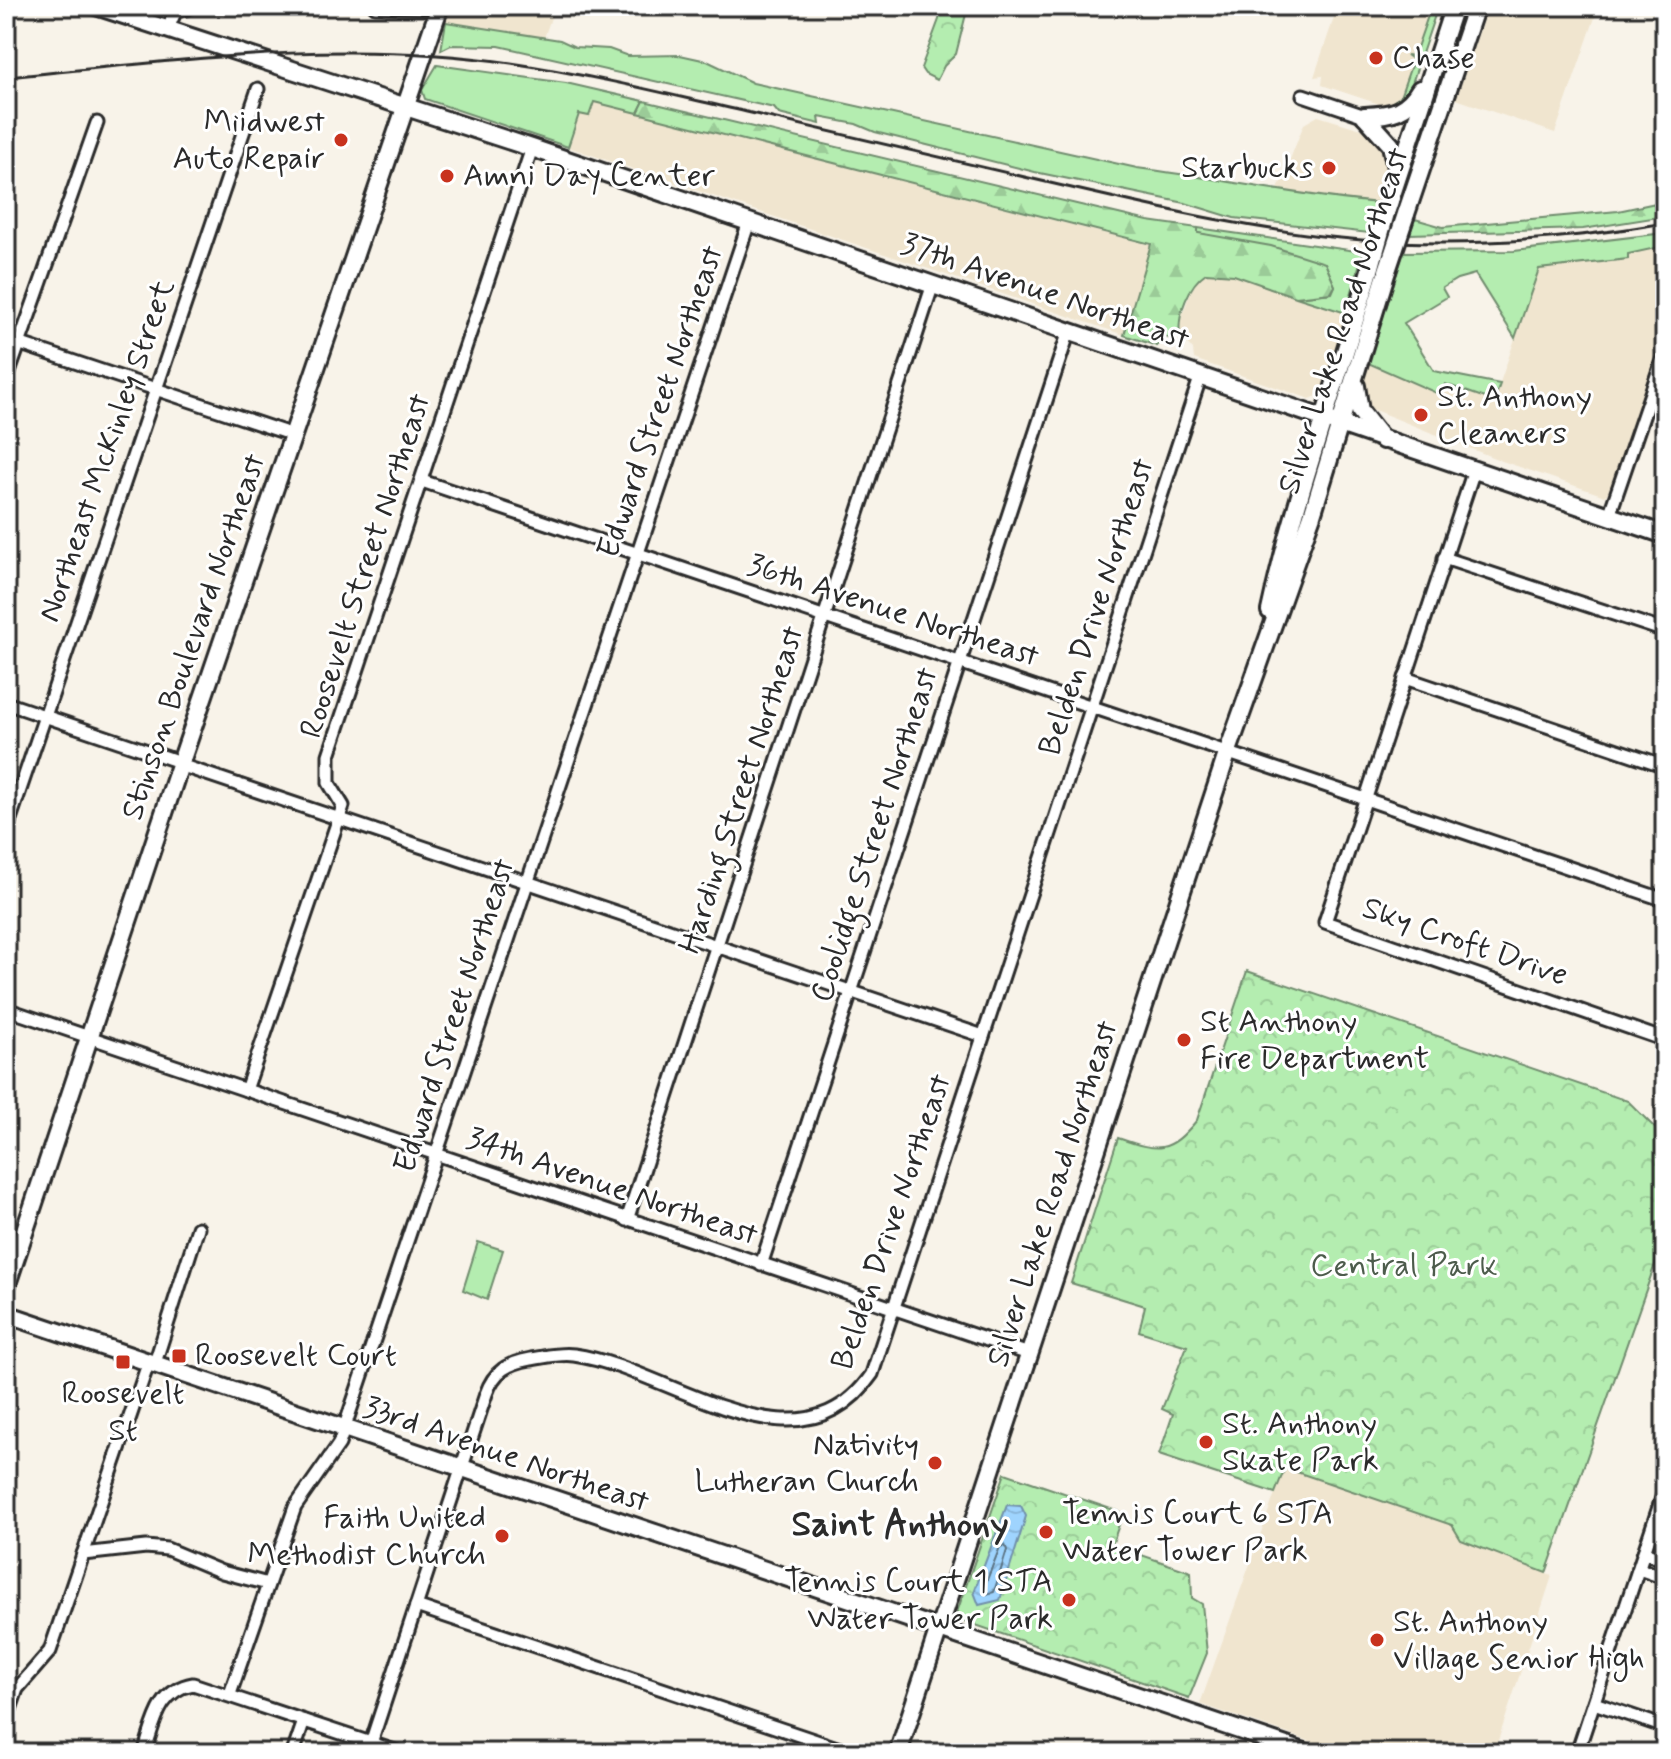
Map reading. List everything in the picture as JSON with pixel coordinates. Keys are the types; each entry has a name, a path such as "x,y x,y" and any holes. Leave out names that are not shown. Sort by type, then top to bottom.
{"street":[{"name":"37th Avenue Northeast","path":"96,6 532,148 1665,535"},
{"path":"168,29 175,12 194,6 239,6"},
{"path":"375,6 439,7"},
{"path":"1332,423 1379,270 1386,213 1454,6"},
{"name":"Silver Lake Road Northeast","path":"898,1753 1228,751 1262,652 1283,604 1332,423 1357,368 1379,270 1406,214 1476,6"},
{"name":"Stinson Boulevard Northeast","path":"6,1287 180,763 439,7"},
{"path":"1365,116 1388,115 1405,108 1414,100 1436,59"},
{"name":"Northeast McKinley Street","path":"6,831 258,89"},
{"path":"1303,95 1398,128 1418,148 1421,168"},
{"path":"1365,116 1392,148 1398,176"},
{"path":"6,381 97,123"},
{"name":"Roosevelt Street Northeast","path":"338,818 343,806 329,783 329,755 532,148"},
{"name":"Edward Street Northeast","path":"230,1694 295,1507 339,1444 344,1430 749,222"},
{"name":"Harding Street Northeast","path":"627,1220 933,284"},
{"name":"Coolidge Street Northeast","path":"761,1265 1069,331"},
{"path":"6,339 293,435"},
{"path":"1609,516 1665,352"},
{"path":"1357,368 1358,407 1383,440"},
{"name":"Belden Drive Northeast","path":"371,1743 490,1381 510,1364 575,1355 759,1417 795,1422 832,1413 861,1390 872,1374 896,1309 1201,375"},
{"path":"1365,798 1474,470"},
{"name":"36th Avenue Northeast","path":"422,481 1665,900"},
{"path":"1444,558 1665,631"},
{"path":"1405,678 1665,766"},
{"path":"6,703 983,1036"},
{"name":"Sky Croft Drive","path":"1365,798 1325,922 1665,1040"},
{"path":"246,1090 338,818"},
{"name":"34th Avenue Northeast","path":"6,1009 1029,1354"},
{"path":"6,1721 17,1689 46,1659 198,1228"},
{"name":"33rd Avenue Northeast","path":"6,1314 1307,1753"},
{"path":"1577,1753 1665,1489"},
{"path":"83,1554 135,1548 167,1549 222,1572 268,1584"},
{"path":"1644,1552 1665,1560"},
{"path":"1639,1569 1665,1578"},
{"path":"416,1606 852,1753"},
{"path":"144,1753 163,1700 171,1692 193,1684 401,1753"},
{"path":"1594,1703 1665,1727"},
{"path":"293,1753 304,1721"}],"shaded area":[{"path":"451,6 555,6 544,38 446,22"},
{"path":"1338,6 1438,6 1408,94 1395,104 1388,107 1322,85 1323,76 1314,77"},
{"path":"1488,6 1599,6 1555,133 1456,99"},
{"path":"594,102 1151,245 1124,335 568,147 579,113 589,116"},
{"path":"1318,116 1371,132 1384,141 1390,161 1382,203 1277,192 1304,124"},
{"path":"1665,246 1665,328 1610,490 1605,496 1502,461 1367,407 1362,385 1368,363 1441,394 1444,384 1494,400 1539,269 1627,259 1627,254"},
{"path":"1206,273 1234,275 1346,313 1322,394 1310,399 1194,359 1193,350 1180,335 1180,321 1194,283"},
{"name":"St. Anthony Village Senior High","path":"1284,1468 1452,1525 1461,1540 1552,1576 1494,1753 1345,1753 1200,1704"}],"green space":[{"path":"944,6 968,6 956,54 944,66 937,80 921,68"},
{"path":"1421,6 1438,6 1407,98 1386,106 1400,97 1413,60 1406,55 1414,56 1430,10"},
{"path":"446,22 560,40 575,47 609,49 628,56 680,55 707,61 753,83 1137,168 1379,203 1369,233 1234,218 1185,203 1035,172 875,132 856,124 819,117 820,124 779,114 774,108 499,46 451,45 441,50"},
{"path":"437,65 566,83 644,101 638,113 594,102 589,116 579,114 568,147 425,99 422,90"},
{"path":"644,101 1148,221 1198,228 1198,233 1271,246 1325,263 1335,286 1331,293 1296,297 1234,275 1206,273 1194,285 1186,301 1180,318 1180,335 1172,339 1163,336 1157,346 1124,335 1151,244 638,113"},
{"path":"1665,201 1665,216 1583,229 1410,234 1415,219 1443,227 1618,211"},
{"path":"1198,228 1363,252 1346,313 1296,297 1332,293 1335,286 1325,263 1198,233"},
{"path":"1665,233 1665,246 1628,254 1628,259 1539,269 1515,338 1475,274 1457,279 1442,288 1447,297 1404,323 1434,371 1500,384 1494,401 1445,384 1441,395 1368,363 1404,252 1514,251"},
{"name":"Central Park","path":"1247,971 1628,1101 1665,1138 1665,1236 1546,1573 1461,1540 1452,1525 1285,1468 1275,1493 1159,1455 1173,1414 1162,1409 1187,1346 1139,1331 1145,1306 1071,1283 1118,1138 1143,1146 1162,1147 1178,1139 1197,1120"},
{"path":"478,1242 503,1250 487,1300 463,1290"},
{"path":"1005,1473 1123,1513 1112,1545 1191,1572 1192,1598 1202,1604 1207,1653 1189,1698 955,1618"}],"water":[{"path":"1007,1505 1021,1506 1026,1516 1000,1600 979,1605 974,1592"}],"railway":[{"path":"6,77 195,59 321,52 448,56 511,63 601,79 1137,203 1286,231 1362,240 1476,243 1590,234 1665,223"}],"place":[{"name":"Chase","path":"1376,58"},
{"name":"Miidwest Auto Repair","path":"341,140"},
{"name":"Starbucks","path":"1329,168"},
{"name":"Amni Day Center","path":"447,176"},
{"name":"St. Anthony Cleaners","path":"1421,415"},
{"name":"St Anthony Fire Department","path":"1184,1040"},
{"name":"Roosevelt Court","path":"179,1356"},
{"name":"Roosevelt St","path":"123,1362"},
{"name":"St. Anthony Skate Park","path":"1206,1442"},
{"name":"Nativity Lutheran Church","path":"935,1463"},
{"name":"Tennis Court 6 STA Water Tower Park","path":"1046,1532"},
{"name":"Faith United Methodist Church","path":"502,1536"},
{"name":"Tennis Court 1 STA Water Tower Park","path":"1069,1600"},
{"name":"St. Anthony Village Senior High","path":"1377,1640"}],"district":[{"name":"Saint Anthony","path":"900,1525"}]}
